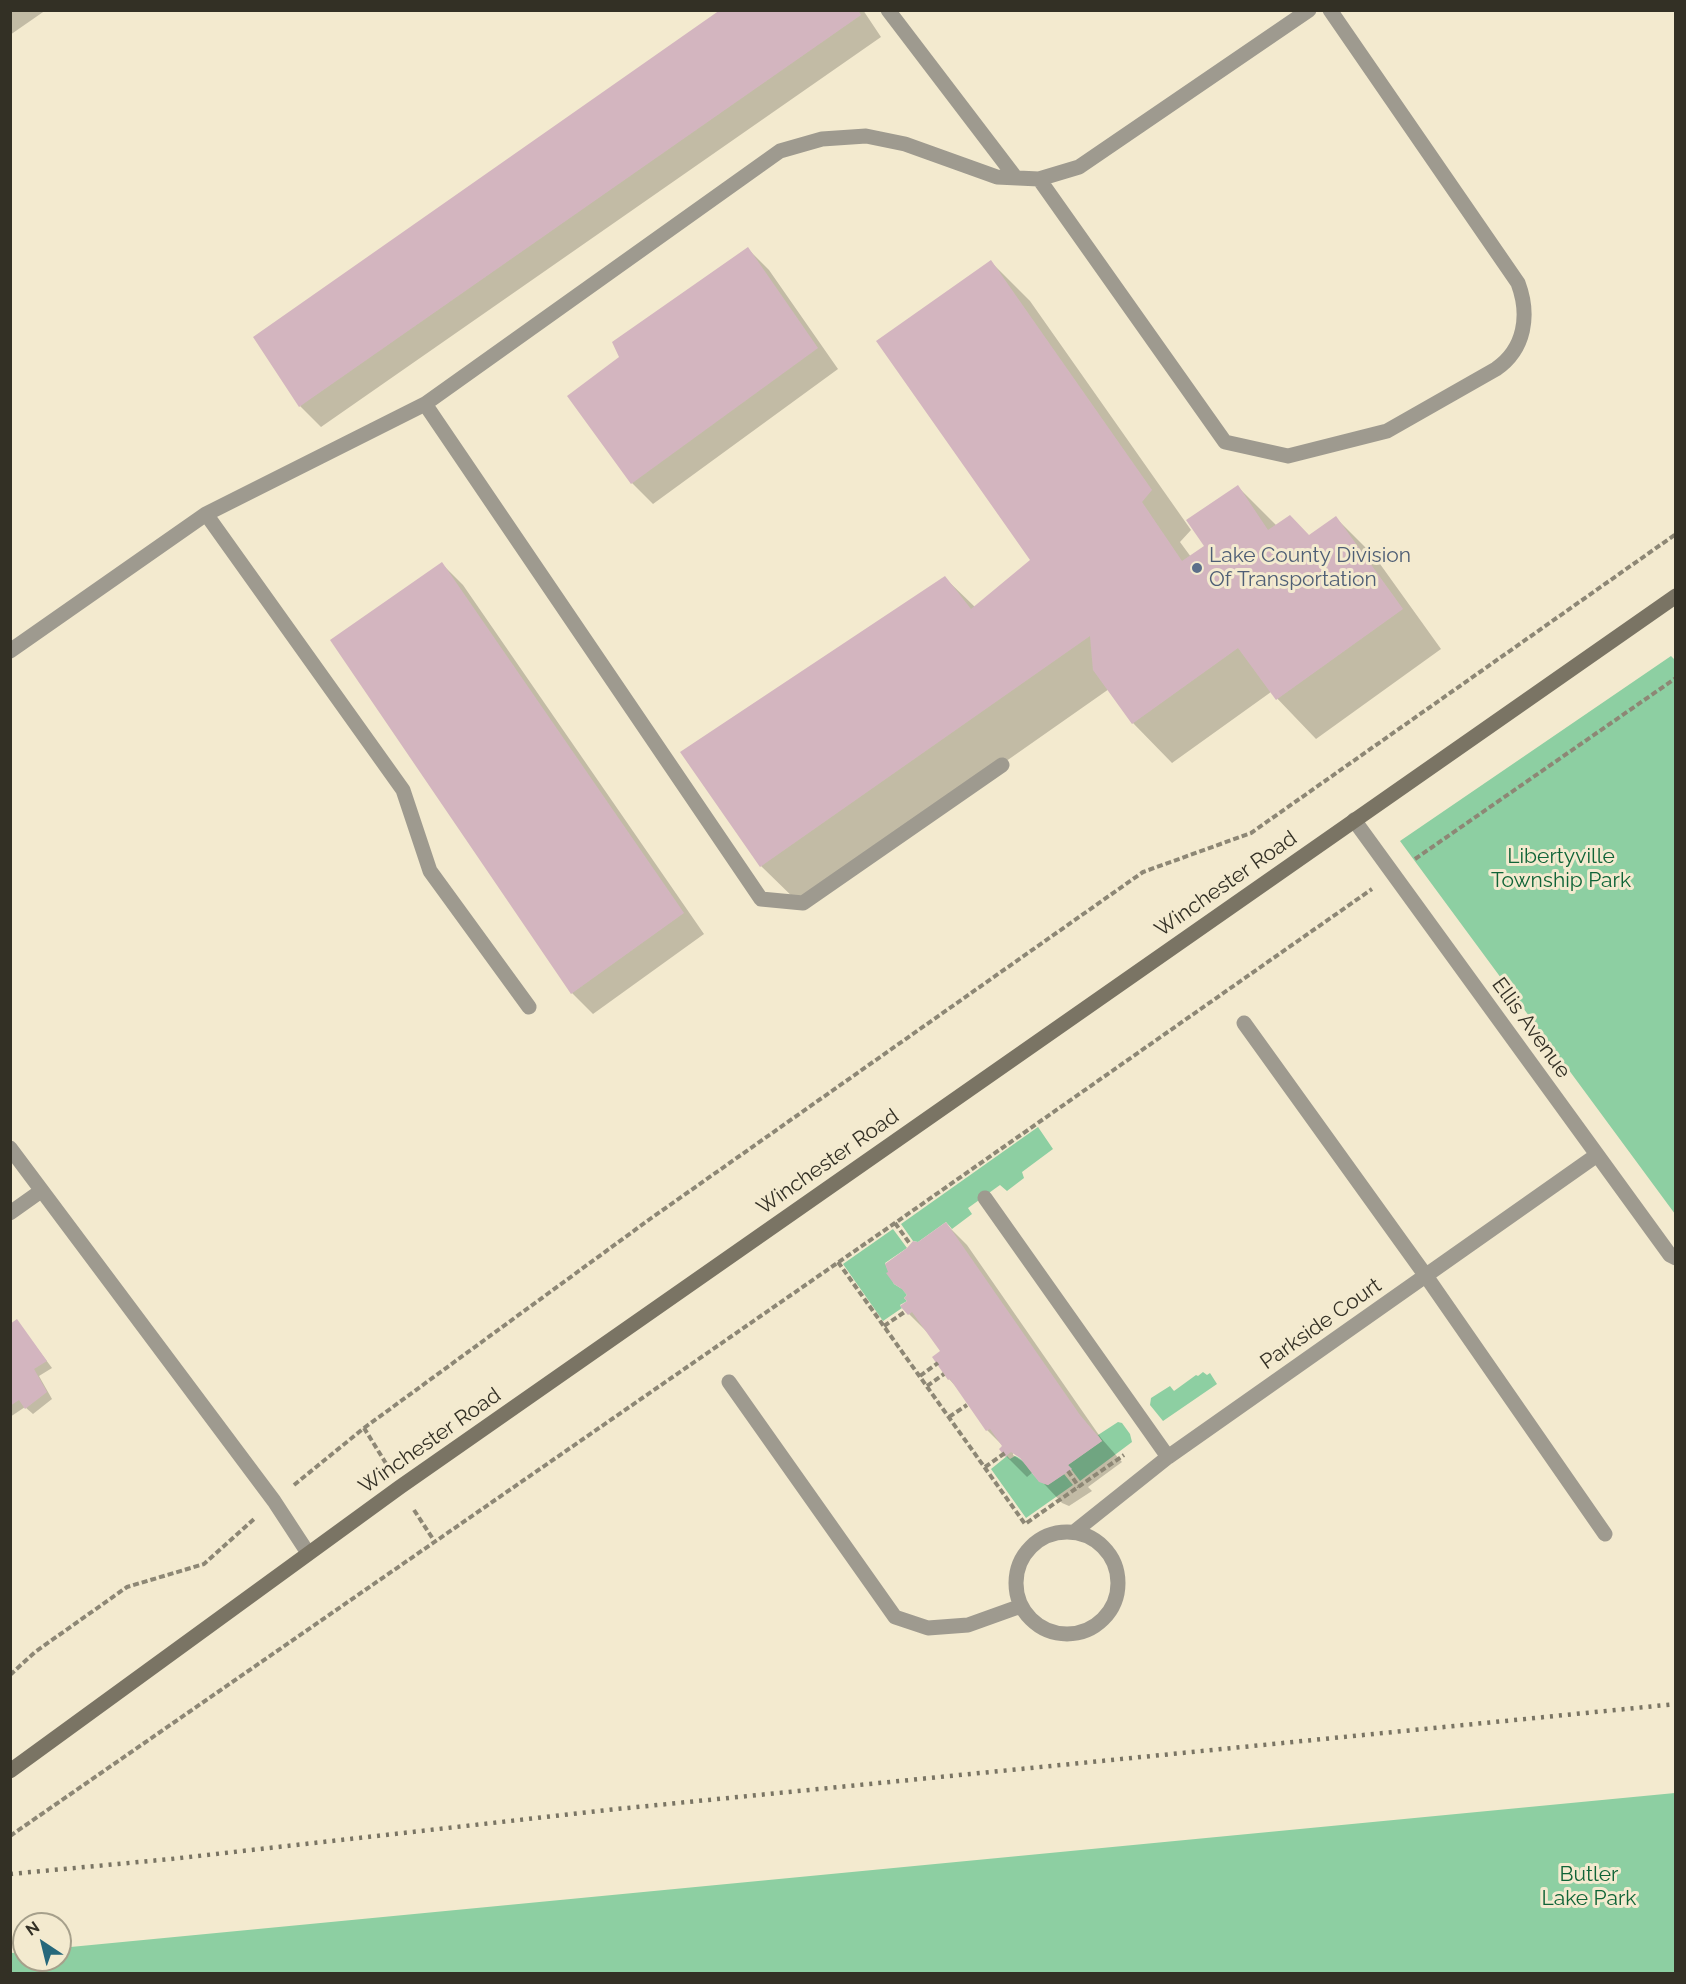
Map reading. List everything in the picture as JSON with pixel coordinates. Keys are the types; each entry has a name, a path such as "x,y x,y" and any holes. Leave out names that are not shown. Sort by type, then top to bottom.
{"main road":[{"name":"Winchester Road","path":"10,1772 400,1487 1676,596"}],"street":[{"path":"888,10 1016,178"},
{"path":"10,651 206,514 425,404 780,151 822,139 866,136 905,144 997,177 1039,180 1079,167 1309,10"},
{"path":"1039,180 1225,442 1288,456 1387,431 1502,366 1517,346 1524,328 1525,309 1518,283 1330,10"},
{"path":"425,404 761,899 803,903 1002,765"},
{"path":"206,514 403,790 430,871 529,1007"},
{"name":"Ellis Avenue","path":"1354,820 1670,1256 1676,1258"},
{"path":"1244,1023 1426,1276 1605,1534"},
{"path":"10,1148 274,1501 308,1553"},
{"name":"Parkside Court","path":"1021,1606 1016,1589 1017,1573 1022,1559 1031,1546 1059,1532 1074,1532 1168,1457 1597,1155"},
{"path":"10,1213 41,1191"},
{"path":"985,1198 1168,1457"},
{"path":"729,1382 895,1617 928,1628 968,1625 1021,1606 1031,1621 1046,1630 1063,1634 1081,1632 1097,1625 1110,1612 1117,1596 1118,1578 1114,1561 1104,1547 1089,1537 1074,1532"}],"path":[{"path":"10,1674 35,1652 127,1587 204,1564 274,1501 364,1428 660,1213 1143,872 1251,833 1676,534"},
{"path":"10,1836 1676,678"},
{"path":"895,1223 910,1244"},
{"path":"838,1262 1025,1524 1128,1452"},
{"path":"884,1326 906,1311"},
{"path":"920,1376 938,1363"},
{"path":"927,1386 944,1374"},
{"path":"949,1417 967,1405"},
{"path":"364,1428 435,1542"},
{"path":"985,1467 1005,1453"},
{"path":"1068,1471 1079,1487"}],"green space":[{"name":"Libertyville Township Park","path":"1671,656 1676,661 1675,1214 1400,841"},
{"path":"1038,1127 1053,1149 1022,1172 1024,1178 1007,1191 1000,1185 968,1208 972,1214 952,1229 946,1222 918,1242 913,1241 901,1224"},
{"path":"893,1229 907,1248 885,1263 894,1284 907,1295 904,1298 907,1301 900,1305 902,1308 883,1321 843,1264"},
{"path":"1203,1372 1207,1375 1210,1373 1217,1384 1163,1421 1150,1405 1151,1398 1170,1386 1174,1391"},
{"path":"1118,1422 1122,1423 1130,1434 1132,1442 1080,1481 1068,1465 1102,1441 1098,1435"},
{"path":"1007,1456 1010,1459 1015,1456 1020,1458 1042,1483 1048,1485 1064,1474 1073,1485 1026,1518 991,1469"},
{"name":"Butler Lake Park","path":"1675,1793 1675,1973 11,1973 12,1953 12,1972 72,1972 72,1947"}],"building":[{"path":"720,10 858,10 861,15 299,407 253,337"},
{"path":"748,247 818,348 631,484 567,396 619,357 612,342"},
{"name":"Lake County Division Of Transportation","path":"991,260 1152,490 1142,502 1182,561 1204,546 1186,520 1238,485 1268,530 1290,515 1309,535 1336,516 1403,609 1276,700 1238,648 1132,724 1093,670 1090,636 760,867 680,752 945,576 971,609 1030,560 876,341"},
{"path":"442,562 684,913 571,994 330,640"},
{"path":"946,1222 1080,1415 1102,1441 1068,1465 1072,1469 1048,1485 1039,1482 1020,1458 1011,1452 1005,1457 999,1449 1002,1446 990,1429 986,1431 932,1357 940,1351 912,1312 908,1315 900,1306 907,1301 904,1298 907,1295 894,1284 886,1273 888,1272 885,1264 913,1241 918,1242"},
{"path":"17,1319 47,1361 34,1369 47,1392 25,1409 19,1400 10,1406 10,1324"}],"railway":[{"path":"10,1874 171,1859 617,1809 1676,1704"}],"place":[{"name":"Lake County Division Of Transportation","path":"1197,568"}]}
